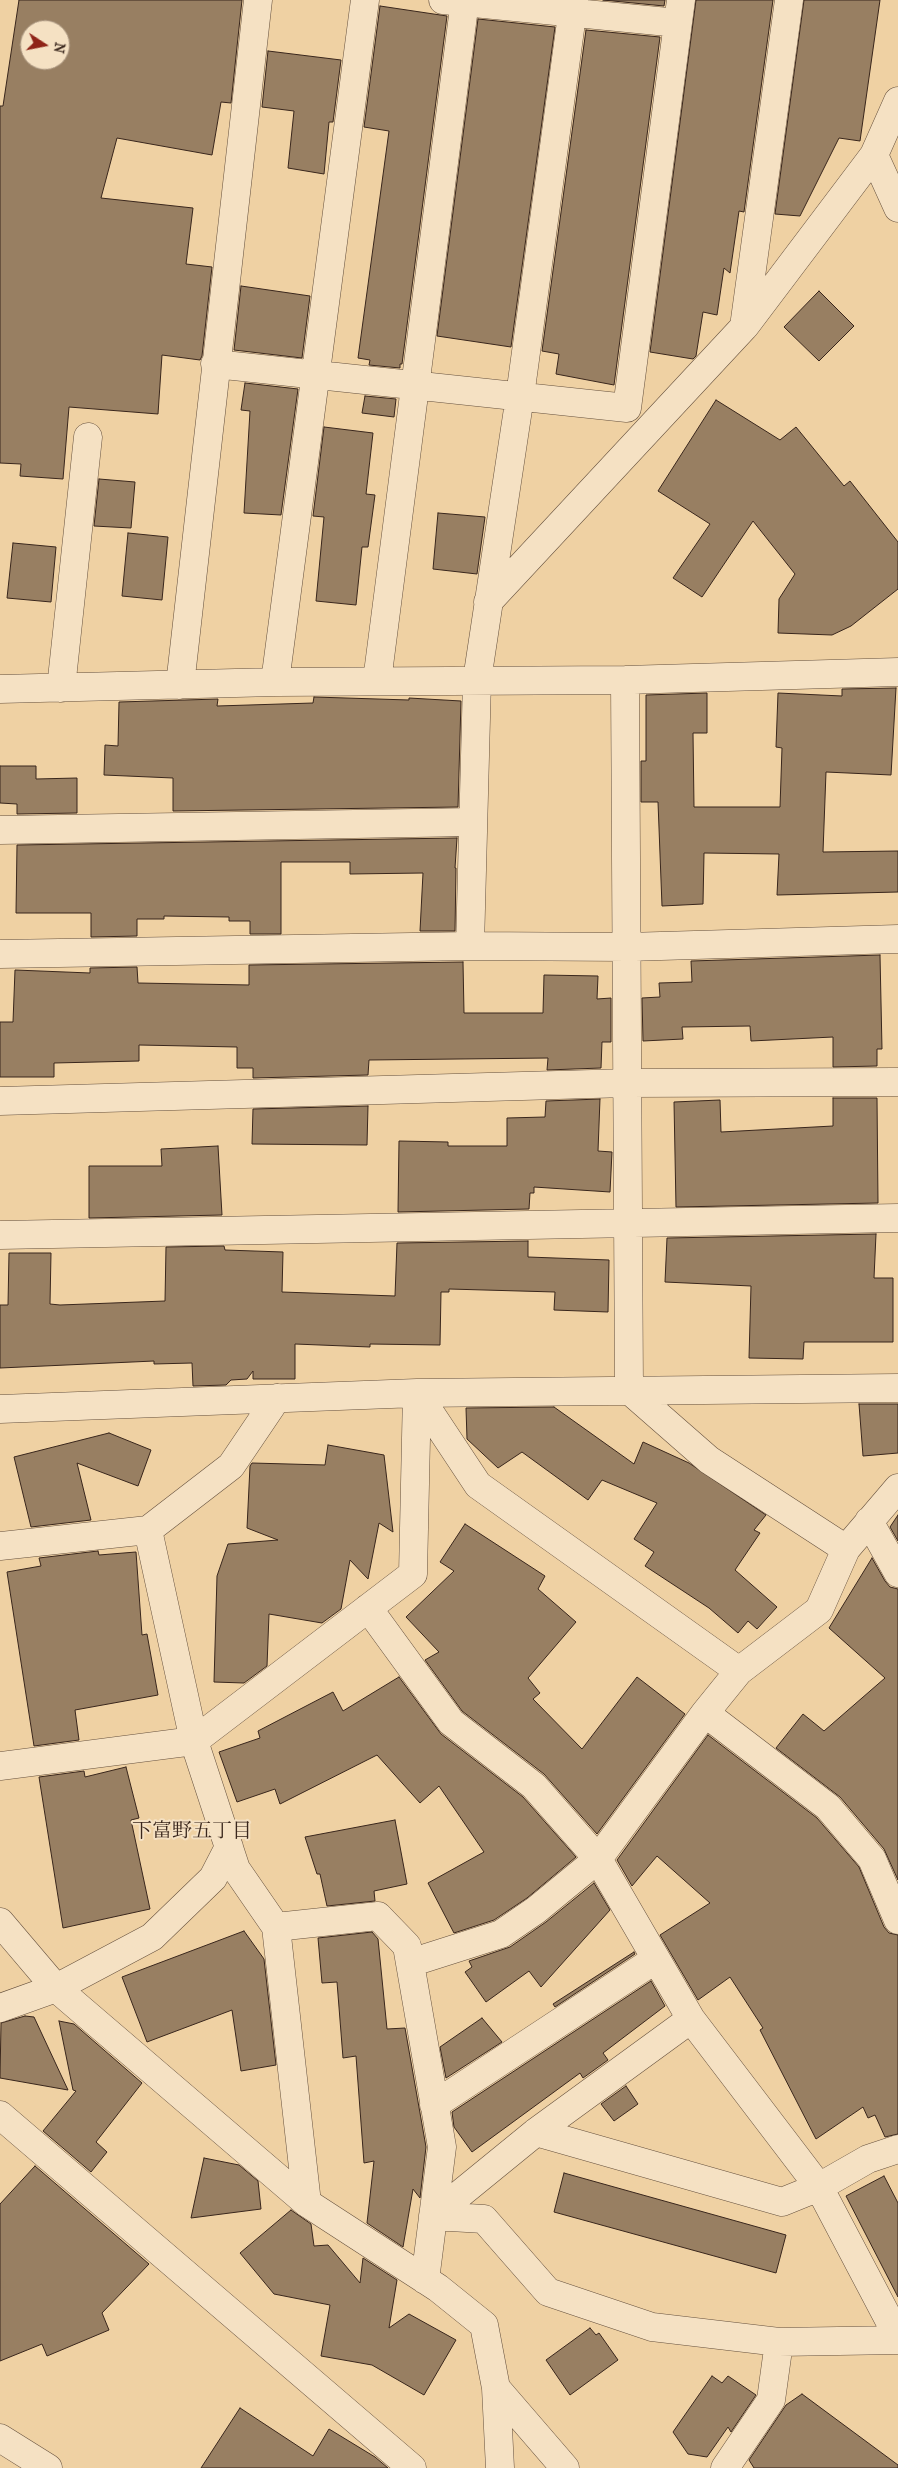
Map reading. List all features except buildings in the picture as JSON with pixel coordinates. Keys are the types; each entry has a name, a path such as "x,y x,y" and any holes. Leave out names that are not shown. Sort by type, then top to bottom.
{"street":[{"path":"180,685 215,364 258,0"},
{"path":"275,682 365,0"},
{"path":"744,327 789,0"},
{"path":"215,364 316,374 415,385 520,396 627,408 680,12 458,1 415,385 377,681"},
{"path":"470,946 477,680 520,396 573,6"},
{"path":"488,602 744,327 874,155 898,101"},
{"path":"874,155 898,208"},
{"path":"61,688 88,437"},
{"path":"0,689 275,682 625,680 898,672"},
{"path":"625,680 629,1390 709,1460 846,1549"},
{"path":"0,830 473,822"},
{"path":"0,954 470,946 626,947 898,939"},
{"path":"0,1101 627,1083 898,1082"},
{"path":"0,1235 628,1221 898,1218"},
{"path":"0,1410 417,1393 898,1388"},
{"path":"0,1766 194,1741 413,1574 417,1393"},
{"path":"417,1393 478,1485 739,1671"},
{"path":"0,1546 148,1530 231,1466 277,1398"},
{"path":"410,1963 502,1934 536,1910 598,1859 705,1713 739,1671 819,1610 846,1549 898,1488"},
{"path":"869,1521 898,1574"},
{"path":"148,1530 194,1741 236,1869 276,1927 306,2203"},
{"path":"368,1608 451,1722 534,1786 598,1859 691,2018 819,2187 898,2338 779,2342 652,2327 548,2292 484,2219 433,2216"},
{"path":"705,1713 828,1807 872,1859 898,1920"},
{"path":"0,2008 56,1988 152,1937 213,1878 229,1847"},
{"path":"276,1927 378,1916 407,1946 442,2147 425,2280"},
{"path":"0,1922 56,1988 306,2203 425,2280 484,2325 496,2388 500,2468"},
{"path":"434,2105 656,1959"},
{"path":"433,2216 536,2132 691,2018"},
{"path":"0,2115 412,2468"},
{"path":"536,2132 782,2202 819,2187 868,2159 898,2148"},
{"path":"725,2468 771,2400 779,2342"},
{"path":"496,2388 565,2468"},
{"path":"0,2438 48,2468"}],"district":[{"name":"下富野五丁目","path":"192,1832"}]}
